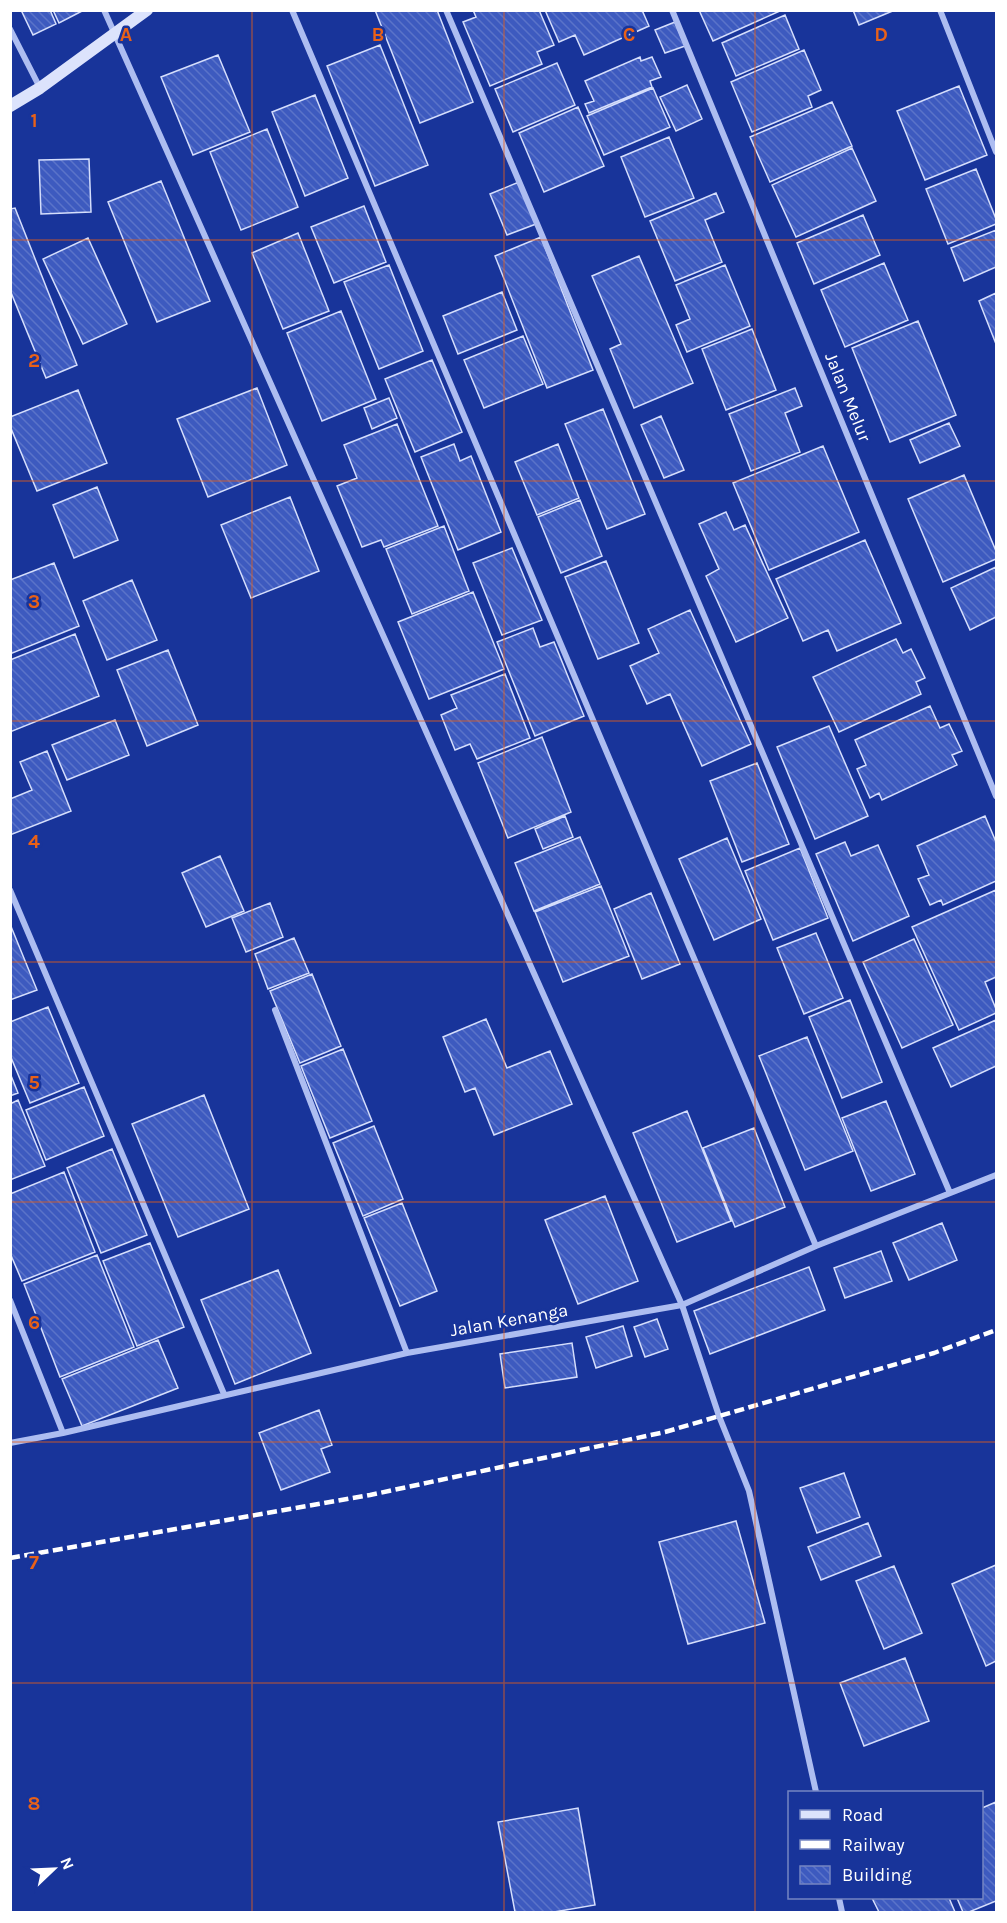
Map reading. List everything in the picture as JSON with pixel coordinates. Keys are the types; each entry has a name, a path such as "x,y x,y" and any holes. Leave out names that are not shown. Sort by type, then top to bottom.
{"street":[{"path":"104,10 682,1305 719,1416 749,1491 816,1791"},
{"path":"10,106 40,88 147,10"},
{"path":"292,10 816,1246"},
{"path":"446,10 951,1193"},
{"name":"Jalan Melur","path":"672,10 996,796"},
{"path":"940,10 996,152"},
{"path":"10,29 40,88"},
{"path":"10,891 224,1394"},
{"path":"274,1010 407,1353"},
{"name":"Jalan Kenanga","path":"10,1443 63,1433 407,1353 682,1305 816,1246 996,1175"},
{"path":"10,1300 63,1433"}],"building":[{"path":"21,10 50,10 56,24 33,35"},
{"path":"53,10 84,10 59,23"},
{"path":"375,10 437,10 473,102 420,123"},
{"path":"473,10 539,10 554,45 537,52 542,64 490,86 463,22 476,17"},
{"path":"545,10 642,10 649,26 584,55 575,35 559,42"},
{"path":"699,10 782,10 713,41"},
{"path":"853,10 895,10 859,25"},
{"path":"785,15 799,49 736,76 722,43"},
{"path":"675,22 685,46 665,53 655,30"},
{"path":"380,45 428,165 375,186 327,66"},
{"path":"804,50 821,90 808,96 812,107 752,132 731,82"},
{"path":"218,55 250,132 193,155 161,77"},
{"path":"640,57 641,61 652,57 661,77 650,81 652,87 589,113 585,104 594,101 585,81"},
{"path":"557,63 575,105 513,132 495,89"},
{"path":"687,85 702,119 676,131 660,97"},
{"path":"959,86 987,155 925,180 897,111"},
{"path":"653,88 670,127 604,155 587,116"},
{"path":"315,95 348,178 305,196 272,112"},
{"path":"832,102 852,146 770,182 750,137"},
{"path":"578,107 604,166 544,192 519,133"},
{"path":"267,129 298,207 241,230 210,152"},
{"path":"669,137 694,198 645,217 621,157"},
{"path":"852,148 876,201 796,237 772,185"},
{"path":"89,159 91,212 41,214 39,160"},
{"path":"976,169 996,224 948,244 926,189"},
{"path":"161,181 210,301 157,322 108,202"},
{"path":"519,182 536,224 507,235 490,194"},
{"path":"716,193 724,212 705,220 722,262 675,281 650,221"},
{"path":"364,206 386,262 334,283 311,227"},
{"path":"15,208 77,365 46,378 10,290 10,209"},
{"path":"863,215 880,255 814,284 797,243"},
{"path":"996,230 996,267 964,281 951,248"},
{"path":"298,233 329,311 283,329 252,253"},
{"path":"541,237 593,370 547,388 495,256"},
{"path":"88,238 127,324 83,344 43,259"},
{"path":"639,256 693,383 634,408 610,349 621,344 592,276"},
{"path":"884,263 908,320 845,347 821,290"},
{"path":"389,265 423,351 379,369 344,282"},
{"path":"725,265 750,326 687,352 676,325 690,319 676,285"},
{"path":"502,292 517,330 458,354 443,316"},
{"path":"996,293 996,344 979,301"},
{"path":"341,311 376,399 322,421 287,333"},
{"path":"918,321 956,415 890,442 852,348"},
{"path":"752,329 776,390 726,410 702,349"},
{"path":"523,336 543,384 484,408 464,360"},
{"path":"432,360 462,432 415,452 385,379"},
{"path":"257,388 287,465 208,497 177,419"},
{"path":"795,388 802,406 785,413 800,452 751,471 729,414"},
{"path":"78,390 107,463 37,491 10,426 10,417"},
{"path":"389,398 397,418 372,429 364,408"},
{"path":"603,409 645,514 607,529 565,424"},
{"path":"661,416 684,470 664,478 641,425"},
{"path":"949,423 960,446 920,463 910,440"},
{"path":"397,424 438,526 384,547 381,540 362,547 337,486 357,478 344,445"},
{"path":"454,444 460,461 471,456 501,532 458,550 421,457"},
{"path":"558,444 579,498 537,515 515,462"},
{"path":"823,446 859,532 769,570 733,483"},
{"path":"964,475 996,551 996,559 943,582 908,499"},
{"path":"97,487 118,540 74,558 53,505"},
{"path":"290,497 319,571 251,598 221,525"},
{"path":"580,500 602,556 561,573 538,517"},
{"path":"726,512 734,530 745,525 788,618 736,642 706,576 719,569 699,524"},
{"path":"444,526 469,591 412,614 386,549"},
{"path":"865,540 901,623 837,651 828,630 803,641 776,579"},
{"path":"512,548 542,620 502,635 473,563"},
{"path":"606,561 639,643 598,659 565,577"},
{"path":"54,563 79,626 10,654 10,580"},
{"path":"996,567 996,617 970,630 951,588"},
{"path":"132,580 157,640 107,660 83,601"},
{"path":"473,592 504,669 429,699 398,622"},
{"path":"690,610 751,744 702,766 670,694 647,704 630,666 659,653 648,629"},
{"path":"533,628 540,647 554,642 584,716 535,736 497,642"},
{"path":"75,634 99,696 10,732 10,660"},
{"path":"896,639 903,653 911,649 925,678 916,682 921,694 839,732 813,677"},
{"path":"168,650 198,725 147,746 117,670"},
{"path":"505,674 530,738 477,759 470,744 455,750 441,715 457,708 451,695"},
{"path":"930,706 940,728 949,724 962,751 952,755 957,765 882,800 879,793 870,798 857,769 866,765 855,740"},
{"path":"115,720 129,755 67,780 52,745"},
{"path":"829,726 868,816 815,839 777,747"},
{"path":"542,737 571,812 508,838 478,763"},
{"path":"47,751 71,811 10,835 10,799 32,790 20,762"},
{"path":"757,763 789,844 742,862 710,781"},
{"path":"565,816 573,837 543,849 535,829"},
{"path":"985,816 996,842 996,881 943,905 941,900 930,905 918,879 929,875 917,846"},
{"path":"580,837 600,884 534,911 515,863"},
{"path":"727,838 761,919 714,940 679,859"},
{"path":"845,842 851,856 878,845 909,916 853,941 816,854"},
{"path":"800,848 828,918 773,940 745,871"},
{"path":"220,856 244,911 206,927 182,873"},
{"path":"601,886 629,956 563,982 535,912"},
{"path":"996,890 996,977 985,982 996,1013 959,1030 912,927"},
{"path":"651,893 680,964 642,979 614,909"},
{"path":"270,903 283,937 246,952 232,918"},
{"path":"10,924 37,990 10,1000"},
{"path":"816,933 843,998 804,1014 777,948"},
{"path":"294,938 309,973 268,989 255,954"},
{"path":"914,939 953,1025 902,1048 863,962"},
{"path":"312,974 341,1046 300,1063 270,991"},
{"path":"850,1000 882,1082 842,1098 809,1017"},
{"path":"48,1007 79,1083 30,1103 10,1055 10,1022"},
{"path":"486,1019 507,1068 550,1051 572,1104 494,1135 475,1088 465,1092 443,1037"},
{"path":"996,1020 996,1066 951,1087 933,1048"},
{"path":"807,1037 853,1151 805,1170 759,1056"},
{"path":"343,1049 372,1121 330,1138 301,1066"},
{"path":"10,1073 18,1093 10,1096"},
{"path":"84,1087 104,1136 46,1160 26,1110"},
{"path":"204,1095 249,1209 178,1237 132,1124"},
{"path":"18,1100 45,1166 10,1180 10,1104"},
{"path":"886,1101 915,1174 871,1191 842,1118"},
{"path":"687,1111 731,1221 677,1242 633,1133"},
{"path":"374,1126 403,1199 363,1216 333,1143"},
{"path":"754,1128 785,1207 735,1227 703,1148"},
{"path":"112,1149 147,1235 101,1253 67,1168"},
{"path":"64,1172 95,1252 22,1281 10,1253 10,1194"},
{"path":"605,1196 638,1281 578,1304 545,1220"},
{"path":"402,1203 437,1291 400,1306 364,1218"},
{"path":"942,1223 957,1260 909,1280 893,1243"},
{"path":"150,1243 184,1327 137,1346 103,1261"},
{"path":"881,1251 892,1281 845,1298 834,1268"},
{"path":"97,1255 134,1347 60,1377 24,1284"},
{"path":"809,1267 825,1310 710,1354 694,1311"},
{"path":"278,1270 311,1353 235,1384 201,1300"},
{"path":"657,1319 668,1349 645,1357 634,1327"},
{"path":"623,1326 632,1356 596,1368 586,1337"},
{"path":"158,1340 178,1388 82,1426 62,1379"},
{"path":"572,1343 577,1377 505,1388 500,1354"},
{"path":"319,1410 332,1445 321,1449 330,1472 281,1490 259,1433"},
{"path":"844,1473 860,1517 817,1533 800,1488"},
{"path":"736,1521 765,1623 688,1644 659,1542"},
{"path":"868,1523 881,1556 821,1580 808,1547"},
{"path":"996,1565 996,1661 986,1666 952,1584"},
{"path":"894,1566 922,1633 884,1649 856,1581"},
{"path":"905,1658 929,1721 864,1746 840,1683"},
{"path":"996,1802 996,1901 969,1912 963,1912 957,1899 983,1899 983,1808"},
{"path":"578,1808 595,1905 554,1912 515,1912 498,1822"},
{"path":"872,1899 949,1899 955,1912 879,1912"}],"railway":[{"path":"10,1558 370,1495 665,1432 934,1353 996,1330"}]}
